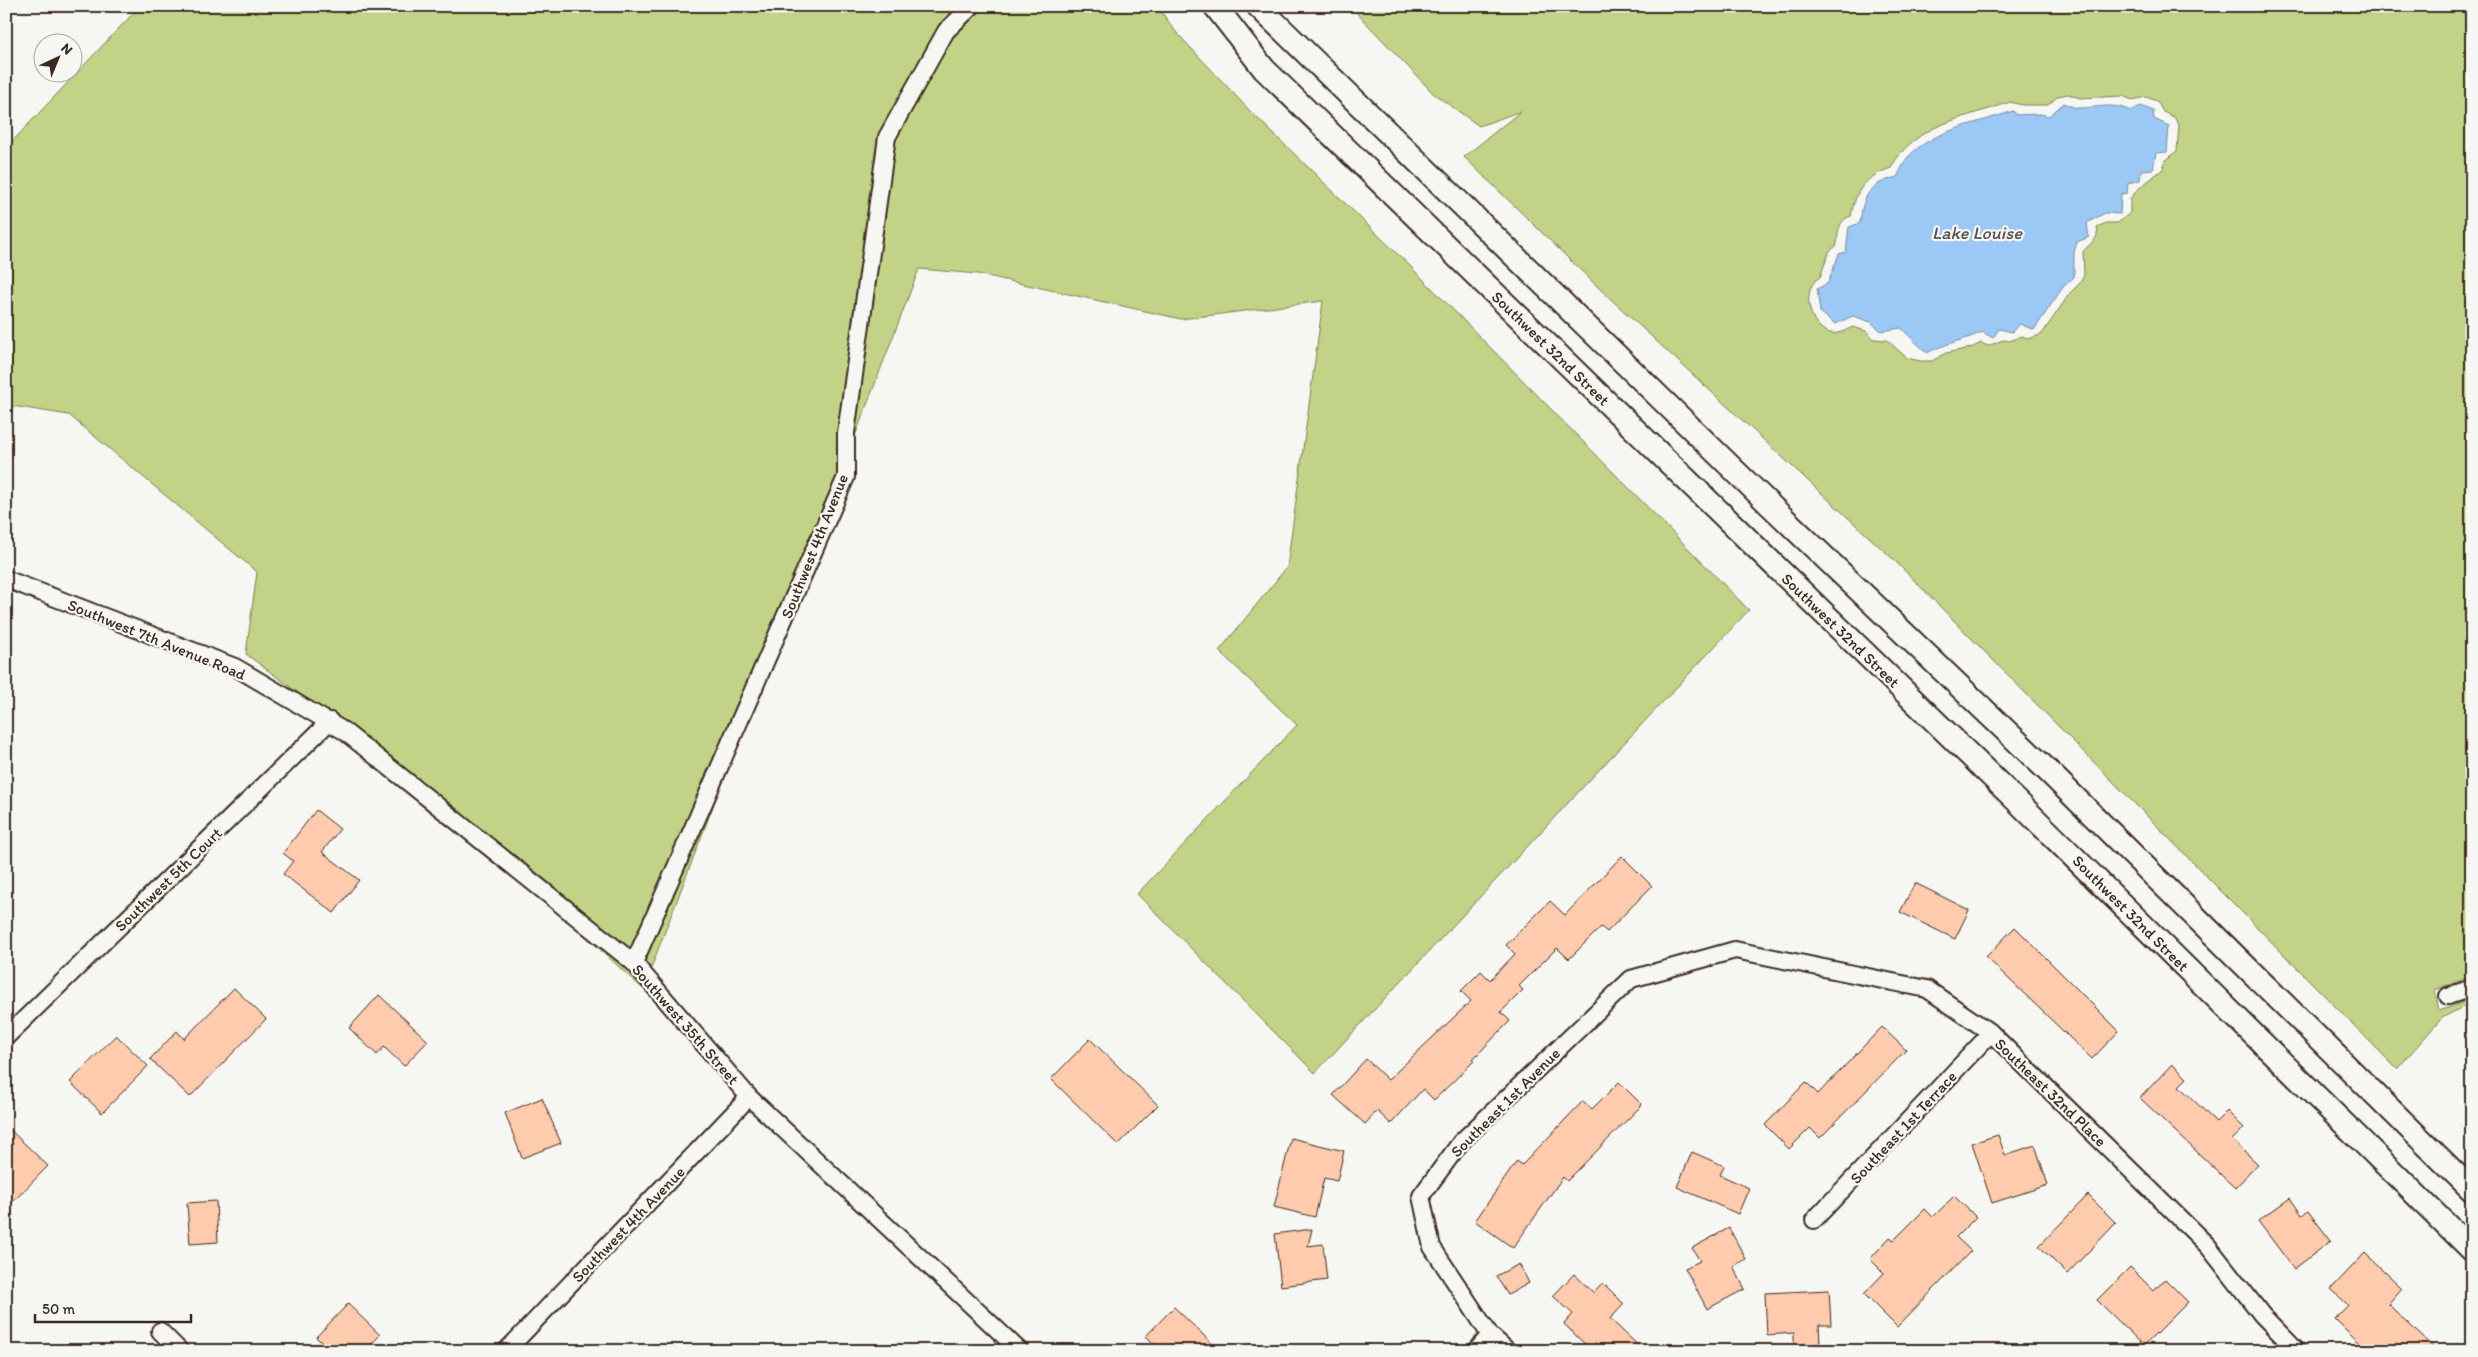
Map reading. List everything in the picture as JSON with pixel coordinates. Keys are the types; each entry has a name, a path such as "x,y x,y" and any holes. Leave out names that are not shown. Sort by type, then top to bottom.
{"main road":[{"name":"Southwest 32nd Street","path":"1215,6 1264,70 2020,804 2472,1250"},
{"path":"1258,6 1770,505 2047,770 2472,1190"}],"street":[{"name":"Southwest 4th Avenue","path":"634,963 846,477 846,433 887,136 946,31 972,6"},
{"name":"Southwest 7th Avenue Road","path":"6,580 236,667 330,722"},
{"name":"Southwest 35th Street","path":"330,722 634,963 749,1097 1020,1351"},
{"name":"Southwest 5th Court","path":"6,1037 330,722"},
{"name":"Southeast 32nd Place","path":"1735,950 1927,989 1991,1033 2208,1246 2262,1315 2297,1351"},
{"name":"Southeast 1st Avenue","path":"1508,1351 1490,1335 1432,1247 1421,1196 1461,1142 1630,979 1735,950"},
{"path":"2448,996 2472,988"},
{"name":"Southeast 1st Terrace","path":"1814,1220 1991,1033"},
{"name":"Southwest 4th Avenue","path":"506,1351 749,1097"},
{"path":"160,1331 180,1351"},
{"path":"1476,1351 1490,1335"}],"green space":[{"path":"140,6 1157,6 1176,32 1250,111 1409,265 1749,610 1315,1073 1137,894 1297,725 1219,651 1287,567 1323,301 1181,319 978,274 919,269 643,989 417,781 246,654 257,572 69,415 6,405 6,148 68,82 82,82 82,67"},
{"path":"1350,6 2472,6 2472,976 2435,990 2439,1011 2472,999 2472,1002 2442,1018 2397,1069 1894,560 1602,291 1464,157 1521,111 1479,126 1434,94","holes":["2068,94 2080,98 2123,96 2132,100 2146,97 2157,101 2163,112 2174,117 2179,125 2177,151 2164,162 2163,169 2137,190 2130,199 2130,213 2118,223 2106,223 2097,227 2097,236 2083,252 2084,275 2080,283 2070,293 2042,334 2029,339 2022,336 2010,341 2003,340 1988,346 1981,343 1971,348 1946,353 1932,361 1920,361 1907,358 1887,340 1874,339 1866,331 1853,327 1838,333 1829,333 1821,328 1811,312 1809,292 1813,283 1820,277 1829,252 1837,245 1841,224 1851,216 1859,191 1868,180 1874,175 1891,168 1901,153 1913,141 1943,124 2010,102 2022,105 2048,105 2058,96"]}],"water":[{"name":"Lake Louise","path":"2064,103 2077,108 2111,106 2130,111 2141,106 2153,111 2154,119 2169,126 2167,152 2156,153 2153,169 2141,170 2140,180 2128,183 2127,193 2121,194 2120,214 2105,213 2087,223 2089,237 2077,242 2074,252 2074,277 2063,287 2034,330 2020,324 2013,332 1999,329 1993,338 1982,332 1927,353 1901,328 1881,331 1871,322 1853,316 1835,324 1820,312 1817,289 1828,283 1839,254 1846,252 1849,227 1860,223 1863,205 1869,192 1880,183 1897,177 1907,158 1919,147 1944,133 2013,111 2017,115 2040,114 2049,116"}],"building":[{"path":"316,810 340,829 322,852 359,880 334,913 283,874 293,861 283,853"},
{"path":"1622,856 1652,886 1607,932 1601,927 1569,959 1557,948 1519,986 1523,990 1501,1012 1510,1021 1473,1059 1474,1061 1434,1100 1423,1089 1391,1124 1377,1111 1365,1124 1333,1095 1366,1059 1388,1080 1471,1001 1461,991 1481,971 1490,980 1515,954 1506,945 1550,901 1565,915"},
{"path":"1915,883 1969,910 1955,939 1900,912"},
{"path":"2015,927 2119,1031 2092,1059 1986,957"},
{"path":"234,988 266,1019 190,1097 150,1059 177,1031 184,1039"},
{"path":"379,995 428,1041 404,1066 384,1047 377,1055 349,1028"},
{"path":"1882,1027 1906,1050 1820,1138 1810,1128 1789,1149 1765,1125 1806,1082 1818,1094"},
{"path":"116,1035 148,1066 102,1113 70,1082"},
{"path":"1090,1039 1158,1105 1118,1145 1051,1079"},
{"path":"2172,1064 2187,1078 2179,1086 2216,1122 2227,1111 2244,1128 2232,1140 2258,1164 2235,1188 2140,1098"},
{"path":"1619,1082 1642,1105 1567,1181 1563,1177 1513,1248 1475,1221 1517,1161 1522,1165 1583,1101 1592,1109"},
{"path":"542,1098 561,1143 522,1158 505,1113"},
{"path":"6,1126 48,1166 6,1209"},
{"path":"1998,1135 2005,1155 2035,1145 2048,1185 1992,1203 1972,1143"},
{"path":"1291,1138 1344,1151 1337,1181 1324,1178 1315,1217 1274,1207"},
{"path":"1692,1152 1724,1166 1720,1175 1749,1188 1738,1214 1677,1187"},
{"path":"2088,1195 2116,1223 2067,1274 2039,1246"},
{"path":"1954,1196 1976,1217 1956,1237 1971,1251 1897,1327 1864,1294 1884,1273 1870,1259 1890,1237 1894,1240 1925,1209 1933,1217"},
{"path":"2290,1198 2302,1215 2308,1211 2331,1241 2294,1269 2258,1221"},
{"path":"216,1201 218,1242 190,1244 187,1203"},
{"path":"1729,1228 1746,1259 1733,1266 1745,1289 1707,1309 1685,1268 1700,1261 1692,1248"},
{"path":"1312,1229 1308,1246 1323,1244 1327,1280 1281,1286 1275,1234"},
{"path":"2365,1253 2402,1288 2388,1304 2437,1351 2368,1351 2335,1319 2348,1305 2331,1289"},
{"path":"1519,1264 1529,1283 1508,1295 1496,1276"},
{"path":"2130,1267 2154,1291 2165,1279 2188,1302 2144,1346 2097,1300"},
{"path":"1574,1274 1594,1293 1603,1283 1624,1304 1610,1319 1644,1351 1592,1351 1564,1324 1573,1314 1553,1296"},
{"path":"1829,1290 1831,1325 1819,1325 1820,1343 1794,1345 1794,1333 1767,1335 1765,1293"},
{"path":"348,1304 380,1335 365,1351 330,1351 316,1337"},
{"path":"1174,1307 1220,1351 1161,1351 1146,1336"}]}
